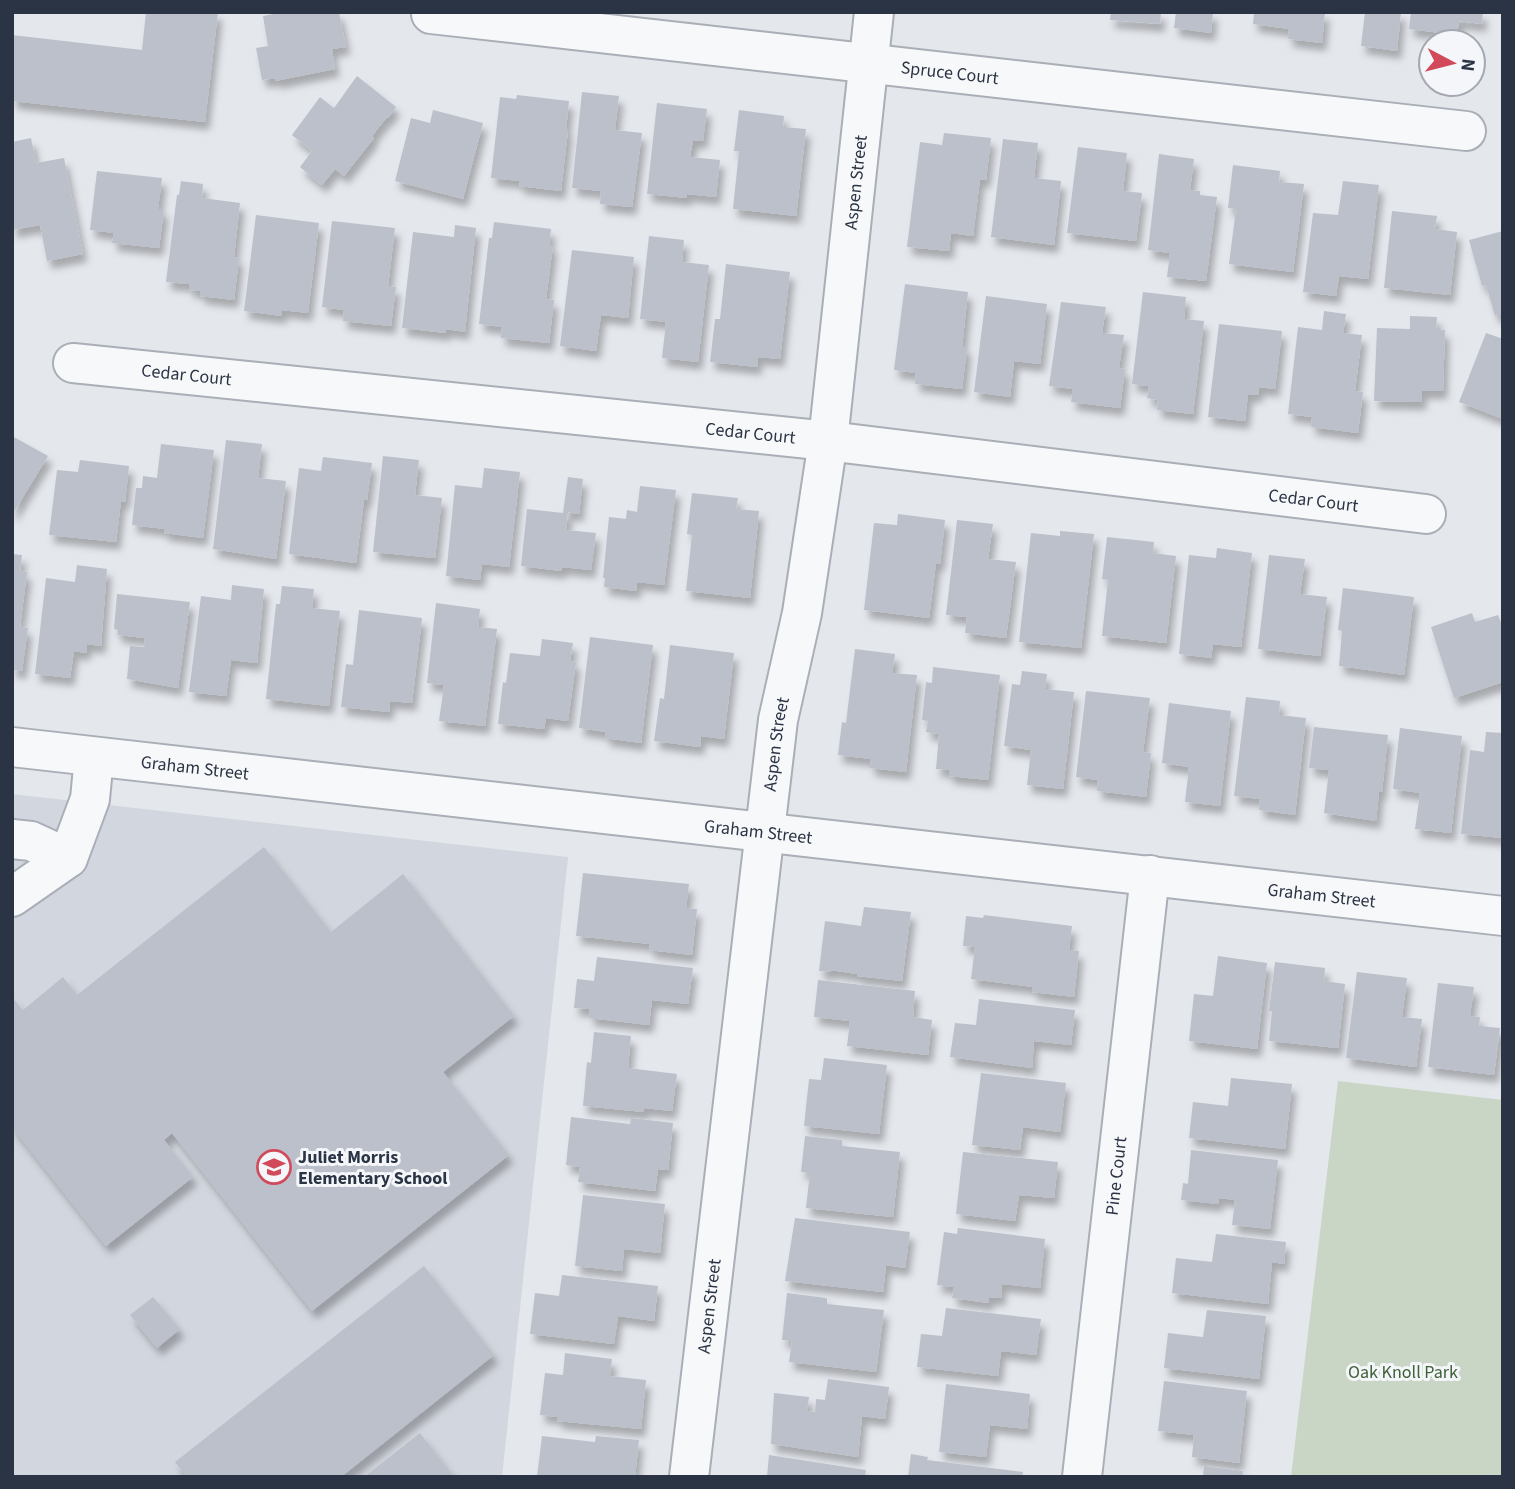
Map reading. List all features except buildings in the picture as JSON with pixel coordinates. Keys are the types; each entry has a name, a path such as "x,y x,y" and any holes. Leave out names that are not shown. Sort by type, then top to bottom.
{"street":[{"name":"Aspen Street","path":"689,1477 778,720 802,613 828,441 874,12"},
{"name":"Spruce Court","path":"431,14 1466,131"},
{"name":"Cedar Court","path":"73,363 828,441 1426,513"},
{"name":"Graham Street","path":"12,747 1503,916"},
{"path":"12,897 68,858 90,799 94,757"},
{"path":"12,839 31,842 68,858"},
{"name":"Pine Court","path":"1082,1477 1150,875"}],"shaded area":[{"name":"Juliet Morris Elementary School","path":"12,794 568,857 502,1477 12,1477"}],"green space":[{"name":"Oak Knoll Park","path":"1338,1081 1503,1100 1503,1477 1291,1477"}],"place":[{"name":"Juliet Morris Elementary School","path":"274,1167"}]}
